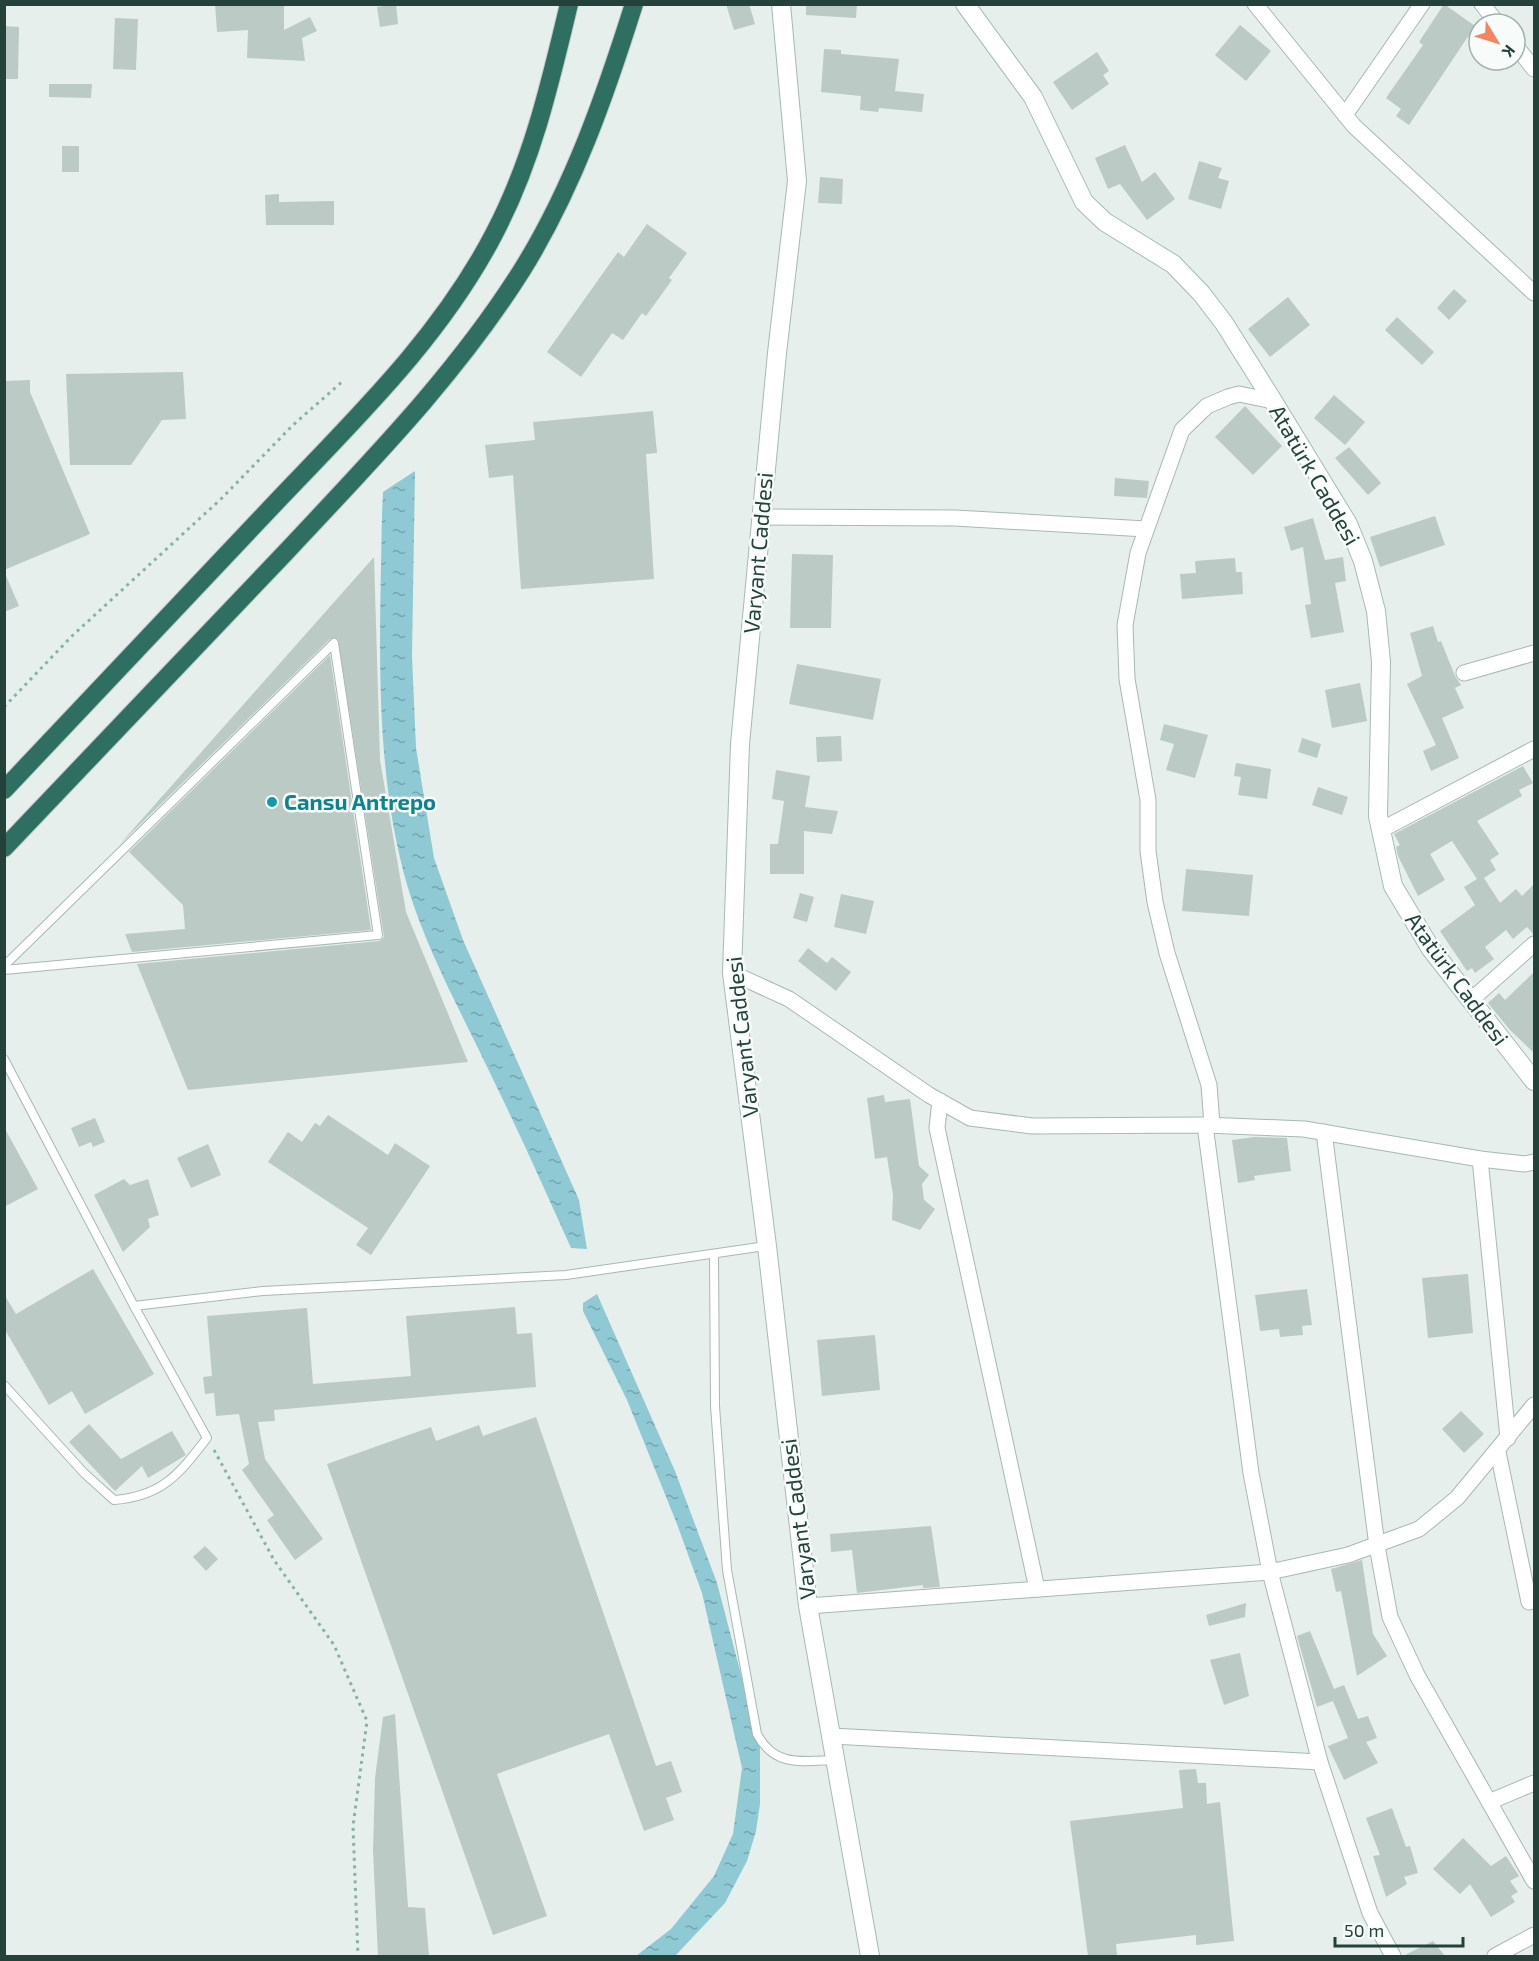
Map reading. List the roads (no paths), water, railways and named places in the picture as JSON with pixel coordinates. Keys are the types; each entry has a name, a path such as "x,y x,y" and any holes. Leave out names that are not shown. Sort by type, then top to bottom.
{"highway":[{"path":"4,790 401,370 461,290 494,235 531,148 548,95 569,4"},
{"path":"4,848 399,432 467,348 522,270 559,203 602,104 634,4"}],"street":[{"name":"Varyant Caddesi","path":"781,4 797,181 777,353 740,744 732,973 767,1246 808,1606 870,1956"},
{"name":"Atatürk Caddesi","path":"965,4 1033,97 1084,202 1105,222 1184,274 1224,323 1348,524 1363,561 1372,594 1381,662 1378,792 1381,830 1393,886 1431,949 1534,1081"},
{"path":"1255,4 1345,115 1534,294"},
{"path":"1345,115 1422,4"},
{"path":"1273,401 1239,394 1228,397 1207,406 1189,421 1177,440 1146,529 1128,601 1125,652 1127,680 1148,800 1148,851 1155,902 1167,953 1209,1085 1208,1125 1251,1473 1270,1572 1320,1762 1370,1913 1393,1956"},
{"path":"761,517 955,518 1146,529"},
{"path":"1464,673 1534,653"},
{"path":"1381,830 1534,749"},
{"path":"1470,1001 1534,944"},
{"path":"732,973 789,999 940,1101 970,1118 1032,1126 1208,1125 1304,1129 1480,1159 1525,1164 1534,1162"},
{"path":"940,1101 937,1128 1037,1589"},
{"path":"1324,1132 1377,1546 1390,1617 1417,1676 1534,1881"},
{"path":"1480,1159 1508,1438"},
{"path":"808,1606 1270,1572 1348,1555 1419,1529 1457,1498 1498,1452 1534,1406"},
{"path":"1498,1452 1529,1602 1534,1600"},
{"path":"832,1736 1320,1762"},
{"path":"1489,1802 1534,1783"},
{"path":"1495,1956 1534,1935"}],"lane":[{"path":"334,643 378,935 4,968 334,643"},
{"path":"4,1059 134,1306 207,1438 180,1473 140,1498 114,1500 84,1473 4,1385"},
{"path":"134,1306 263,1291 566,1275 767,1246"},
{"path":"714,1254 715,1406 727,1570 757,1734 763,1745 783,1759 836,1760"}],"water":[{"path":"415,471 412,656 416,748 434,858 463,940 579,1200 587,1249 571,1248 512,1118 446,983 416,912 397,843 389,797 381,702 380,607 383,492"},
{"path":"597,1294 675,1471 717,1583 760,1747 760,1804 756,1831 747,1861 725,1903 675,1956 636,1956 671,1929 714,1876 733,1834 742,1768 702,1593 627,1400 583,1311 583,1303"}],"place":[{"name":"Cansu Antrepo","path":"272,802"}]}
